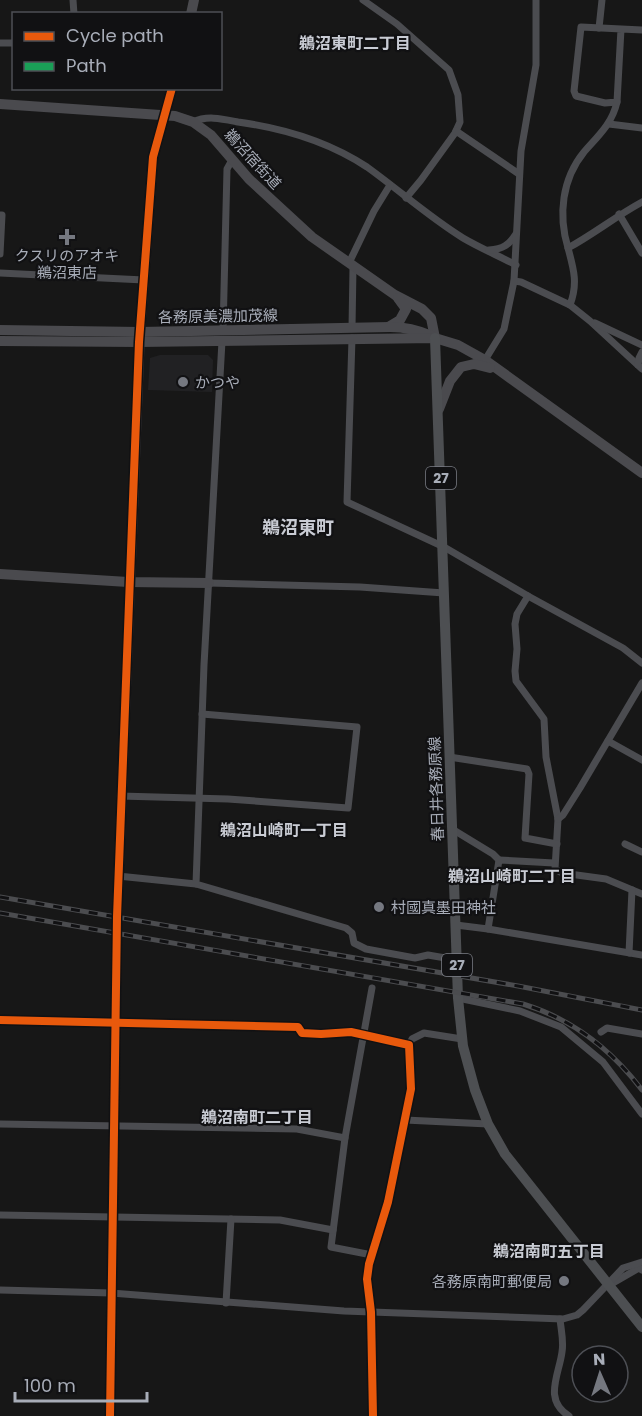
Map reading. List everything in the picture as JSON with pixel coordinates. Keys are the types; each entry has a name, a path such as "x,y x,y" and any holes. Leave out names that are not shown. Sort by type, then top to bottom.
{"main road":[{"name":"春日井各務原線","path":"435,338 458,998 462,1040 475,1090 488,1124 512,1164 642,1327"}],"street":[{"path":"363,0 397,24 449,70 458,95 460,122 456,131 406,198"},
{"path":"485,360 504,328 514,280 521,151 536,65 536,0"},
{"path":"599,28 602,0"},
{"path":"617,102 605,103 576,96 574,91 581,27 642,30"},
{"path":"570,305 575,292 574,272 563,232 565,190 572,168 614,115 617,102 621,29"},
{"path":"110,1416 120,796 139,337 153,157 171,90"},
{"name":"鵜沼宿街道","path":"0,104 165,115 193,122 211,135 275,205 312,237 395,295 422,309 429,316 435,338"},
{"path":"193,122 200,118 212,118 261,125 300,135 339,152 365,166 406,198 463,237 516,265"},
{"path":"609,124 642,128"},
{"path":"456,131 519,174"},
{"path":"196,884 202,714 222,336 227,169 232,160"},
{"path":"390,185 374,211 351,265 352,333 347,502 444,547 623,648 642,663"},
{"path":"568,248 642,202"},
{"path":"620,214 642,253"},
{"path":"0,215 2,215 0,254"},
{"path":"488,250 500,249 510,243 518,231"},
{"path":"0,273 144,280"},
{"path":"514,280 570,305 640,367"},
{"path":"390,327 400,320 406,309 395,295"},
{"path":"590,321 642,345"},
{"name":"各務原美濃加茂線","path":"352,333 404,327 458,345 507,375 642,473"},
{"name":"各務原美濃加茂線","path":"0,330 139,337"},
{"name":"各務原美濃加茂線","path":"0,341 352,333 435,338"},
{"path":"617,346 621,336"},
{"path":"640,367 639,357 642,352"},
{"path":"439,409 450,381 461,367 483,365 507,375"},
{"path":"0,574 128,582 360,587 444,592"},
{"path":"528,596 514,624 516,681 544,719 546,757 558,819 555,868 562,873 606,879 642,894"},
{"path":"558,819 563,815 642,683"},
{"path":"120,796 199,798 348,808 357,727 202,714"},
{"path":"608,741 642,760"},
{"path":"449,757 527,769 529,774 525,838 557,844"},
{"path":"452,829 499,860 554,863"},
{"path":"625,844 642,852"},
{"path":"488,929 499,860"},
{"path":"118,876 196,884 346,928 352,933 354,943 366,949 415,958 428,955 457,960"},
{"path":"629,953 632,890"},
{"path":"456,925 642,955"},
{"path":"372,988 345,1138 331,1246 372,1255"},
{"path":"458,998 520,1011 561,1027 603,1062 642,1114"},
{"path":"0,1020 298,1027 302,1033 364,1034 410,1045"},
{"path":"601,1032 607,1028 642,1034"},
{"path":"373,1416 368,1279 372,1255 388,1202 411,1089 410,1045 412,1039 421,1033 462,1040"},
{"path":"405,1120 488,1124"},
{"path":"0,1124 297,1129 345,1138"},
{"path":"0,1215 280,1220 333,1230"},
{"path":"226,1303 231,1219"},
{"path":"0,1290 111,1293 371,1312 560,1319 577,1315 609,1285 623,1268 642,1262"},
{"path":"609,1285 639,1268 642,1270"},
{"path":"560,1319 562,1351 554,1397 559,1408 569,1416"}],"shaded area":[{"path":"160,355 208,355 213,360 212,392 148,390 150,358"}],"railway":[{"path":"0,897 518,986 642,1010"},
{"path":"0,913 523,1004 558,1018 589,1037 617,1061 642,1090"}],"marked path":[{"path":"445,961 465,966"}],"cycle path":[{"path":"110,1416 117,917 139,342 153,157 171,90"},
{"path":"0,1020 298,1027 302,1033 351,1032 409,1045 411,1089 388,1202 369,1264 367,1279 371,1312 373,1416"}],"place":[{"name":"クスリのアオキ 鵜沼東店","path":"67,237"},
{"name":"かつや","path":"183,382"},
{"name":"村國真墨田神社","path":"379,907"},
{"name":"各務原南町郵便局","path":"564,1281"}],"district":[{"name":"鵜沼東町二丁目","path":"355,43"},
{"name":"鵜沼東町","path":"298,527"},
{"name":"鵜沼山崎町一丁目","path":"284,830"},
{"name":"鵜沼山崎町二丁目","path":"512,876"},
{"name":"鵜沼南町二丁目","path":"257,1117"},
{"name":"鵜沼南町五丁目","path":"549,1251"}]}
